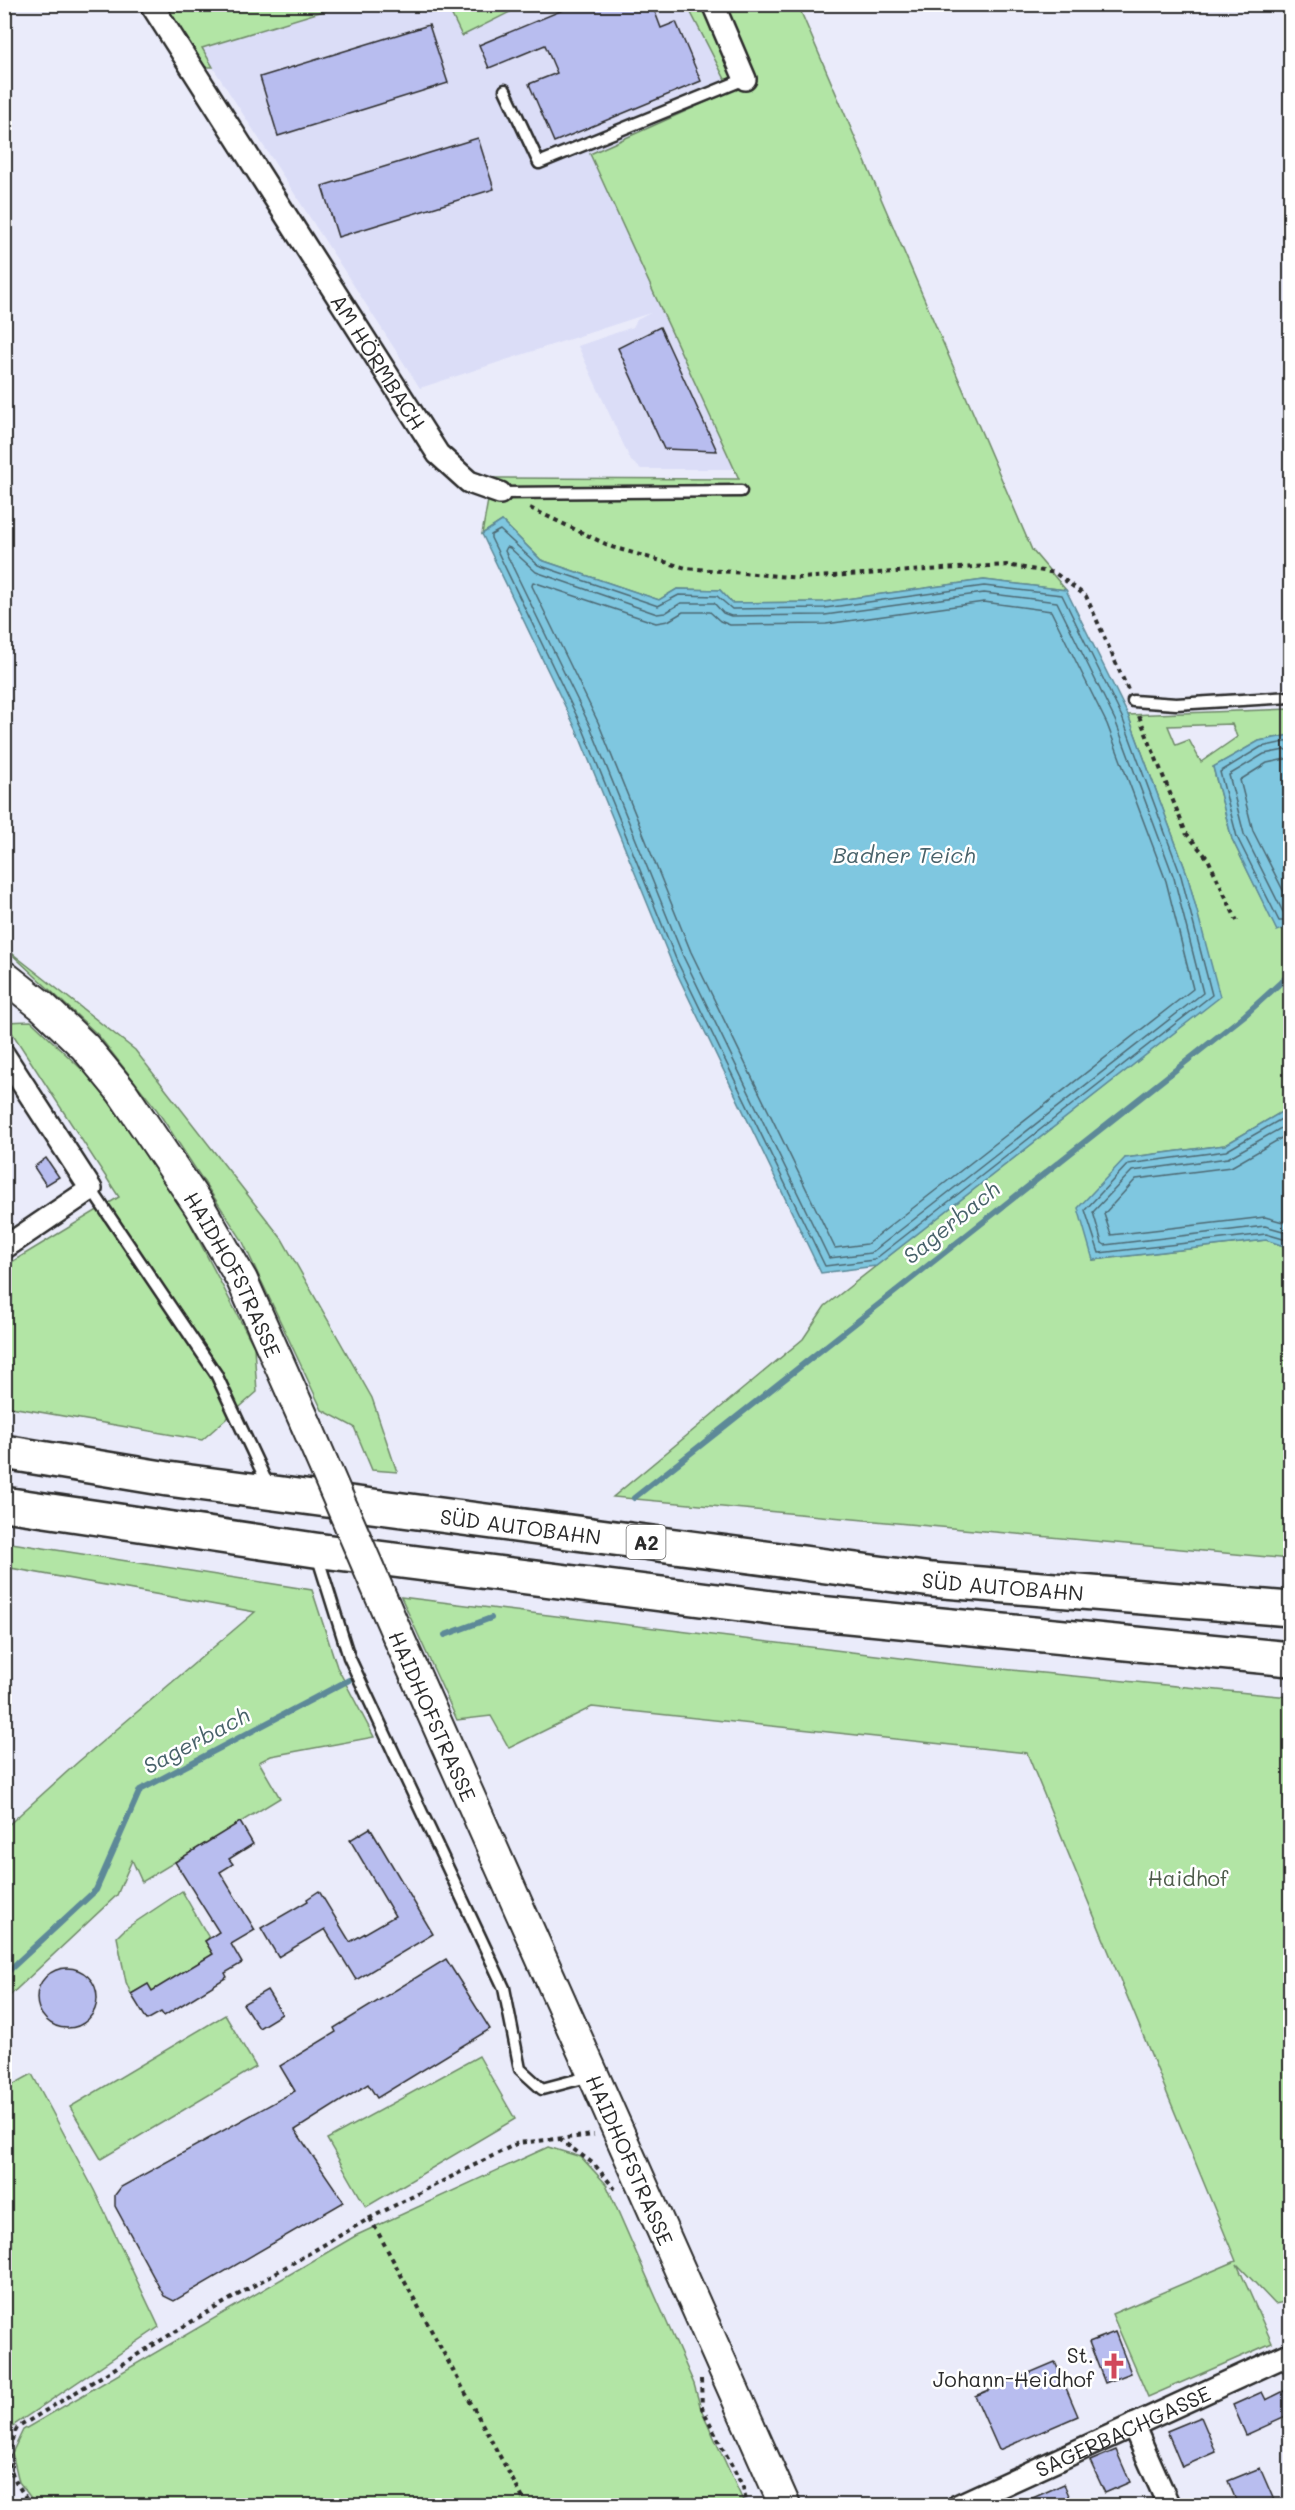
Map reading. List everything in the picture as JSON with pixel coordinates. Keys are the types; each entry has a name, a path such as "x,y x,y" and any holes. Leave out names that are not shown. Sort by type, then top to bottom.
{"highway":[{"name":"SÜD AUTOBAHN","path":"4,1452 168,1479 932,1580 1290,1609"},
{"name":"A2","path":"4,1504 315,1550 787,1610 1290,1659"}],"street":[{"name":"AM HÖRMBACH","path":"151,4 438,454 469,482 500,493"},
{"path":"713,4 745,79"},
{"name":"HAIDHOFSTRASSE","path":"4,976 42,1006 85,1047 122,1092 200,1206 242,1280 785,2505"},
{"path":"4,1055 91,1189 4,1248"},
{"name":"SAGERBACHGASSE","path":"957,2505 1133,2425 1289,2358"},
{"path":"1133,2425 1169,2505"}],"lane":[{"path":"505,90 539,164 745,79"},
{"name":"AM HÖRMBACH","path":"500,493 741,491"},
{"path":"1133,701 1176,704 1290,697"},
{"path":"91,1189 216,1374 272,1493"},
{"path":"315,1550 349,1657 504,1988 520,2068 543,2089 594,2075"}],"path":[{"path":"500,493 612,547 686,568 800,578 1005,565 1055,573 1086,596 1133,701 1186,833 1208,859 1237,921"},
{"path":"32,2505 15,2482 7,2460 10,2442 17,2428 191,2322 370,2218 518,2143 595,2135 618,2127"},
{"path":"559,2139 594,2164 620,2195"},
{"path":"370,2218 527,2505"},
{"path":"700,2378 702,2408 743,2487 747,2505"}],"shaded area":[{"path":"343,5 447,5 462,36 524,5 687,5 731,91 590,154 734,469 641,469 631,461 578,346 633,327 637,320 650,313 420,388 201,49"}],"green space":[{"path":"163,5 343,5 202,48 213,67 201,67"},
{"path":"447,5 524,5 462,36"},
{"path":"687,5 798,5 1032,550 1066,590 984,580 824,602 732,603 720,590 677,589 659,600 541,560 502,521 482,534 492,478 739,479 590,154 731,91"},
{"path":"1290,709 1290,735 1259,741 1213,767 1232,839 1277,930 1290,926 1290,1107 1225,1145 1125,1158 1093,1260 1266,1240 1290,1248 1290,1559 613,1497 803,1339 825,1306 1219,997 1187,874 1128,715","holes":["1232,724 1237,737 1201,762 1189,740 1176,745 1168,726"]},
{"path":"4,947 135,1050 282,1239 372,1398 397,1472 372,1470 354,1427 322,1410 242,1240 157,1110 98,1035"},
{"path":"31,1021 94,1081 176,1196 254,1347 257,1392 202,1440 5,1406 5,1266 119,1197 5,1022"},
{"path":"5,1542 312,1590 337,1667 374,1737 271,1756 259,1762 280,1798 142,1882 132,1860 117,1895 5,2000 5,1828 78,1762 255,1612 5,1567"},
{"name":"Haidhof","path":"401,1597 950,1664 1290,1697 1290,2301 1275,2304 1237,2264 1272,2343 1148,2397 1112,2314 1236,2261 1027,1753 592,1707 509,1748 491,1716 457,1720"},
{"path":"182,1891 209,1938 205,1941 213,1954 152,1991 148,1984 131,1994 126,1982 117,1937 125,1929"},
{"path":"225,2015 256,2067 101,2159 70,2107"},
{"path":"479,2056 515,2119 366,2207 327,2139"},
{"path":"32,2074 94,2190 159,2327 5,2431 5,2089"},
{"path":"548,2147 581,2157 606,2184 694,2384 701,2409 745,2505 37,2506 19,2482 12,2453 23,2430 357,2235"}],"water":[{"name":"Badner Teich","path":"502,521 541,560 659,600 677,589 720,590 732,603 824,602 984,580 1066,590 1128,715 1187,874 1220,997 876,1266 821,1273 671,961 577,731 482,534"},
{"path":"1290,735 1290,926 1277,931 1232,839 1213,767 1259,741"},
{"path":"1290,1107 1290,1248 1266,1240 1093,1260 1078,1208 1125,1158 1225,1145"}],"building":[{"path":"577,4 652,4 661,28 676,22 701,81 554,142 529,84 557,73 545,45 489,68 479,45"},
{"path":"429,25 448,83 278,136 260,77"},
{"path":"478,138 494,189 338,237 322,186"},
{"path":"660,327 717,451 664,449 618,348"},
{"path":"46,1158 59,1177 46,1185 34,1167"},
{"path":"240,1822 253,1844 229,1859 233,1864 220,1872 255,1930 231,1944 242,1963 225,1973 227,1977 164,2016 161,2012 147,2020 131,1994 148,1984 152,1991 213,1954 205,1941 219,1932 175,1862"},
{"path":"370,1828 433,1934 356,1980 325,1929 278,1957 261,1928 308,1901 307,1899 319,1891 350,1942 395,1916 350,1840"},
{"path":"446,1959 490,2029 377,2098 368,2084 295,2130 344,2202 174,2301 164,2296 115,2206 115,2195 121,2187 295,2091 280,2066 336,2032 334,2028"},
{"path":"67,1968 84,1973 92,1981 97,1998 92,2015 84,2023 67,2028 50,2023 42,2015 37,1998 42,1981 50,1973"},
{"path":"267,1990 282,2014 259,2028 243,2004"},
{"path":"1115,2332 1131,2373 1105,2383 1089,2342"},
{"path":"1055,2362 1078,2416 999,2450 975,2396"},
{"path":"1290,2388 1290,2415 1246,2435 1233,2405 1262,2392 1266,2400"},
{"path":"1201,2417 1216,2452 1182,2467 1167,2431"},
{"path":"1116,2450 1130,2482 1105,2493 1090,2461"},
{"path":"1260,2468 1276,2505 1238,2505 1228,2481"},
{"path":"1064,2484 1073,2505 1017,2505"}],"waterway":[{"name":"Sagerbach","path":"634,1498 1245,1015 1290,974"},
{"name":"Sagerbach","path":"445,1635 491,1618"},
{"name":"Sagerbach","path":"4,1975 96,1890 140,1790 349,1680"}],"place":[{"name":"St. Johann-Heidhof","path":"1114,2366"}]}
